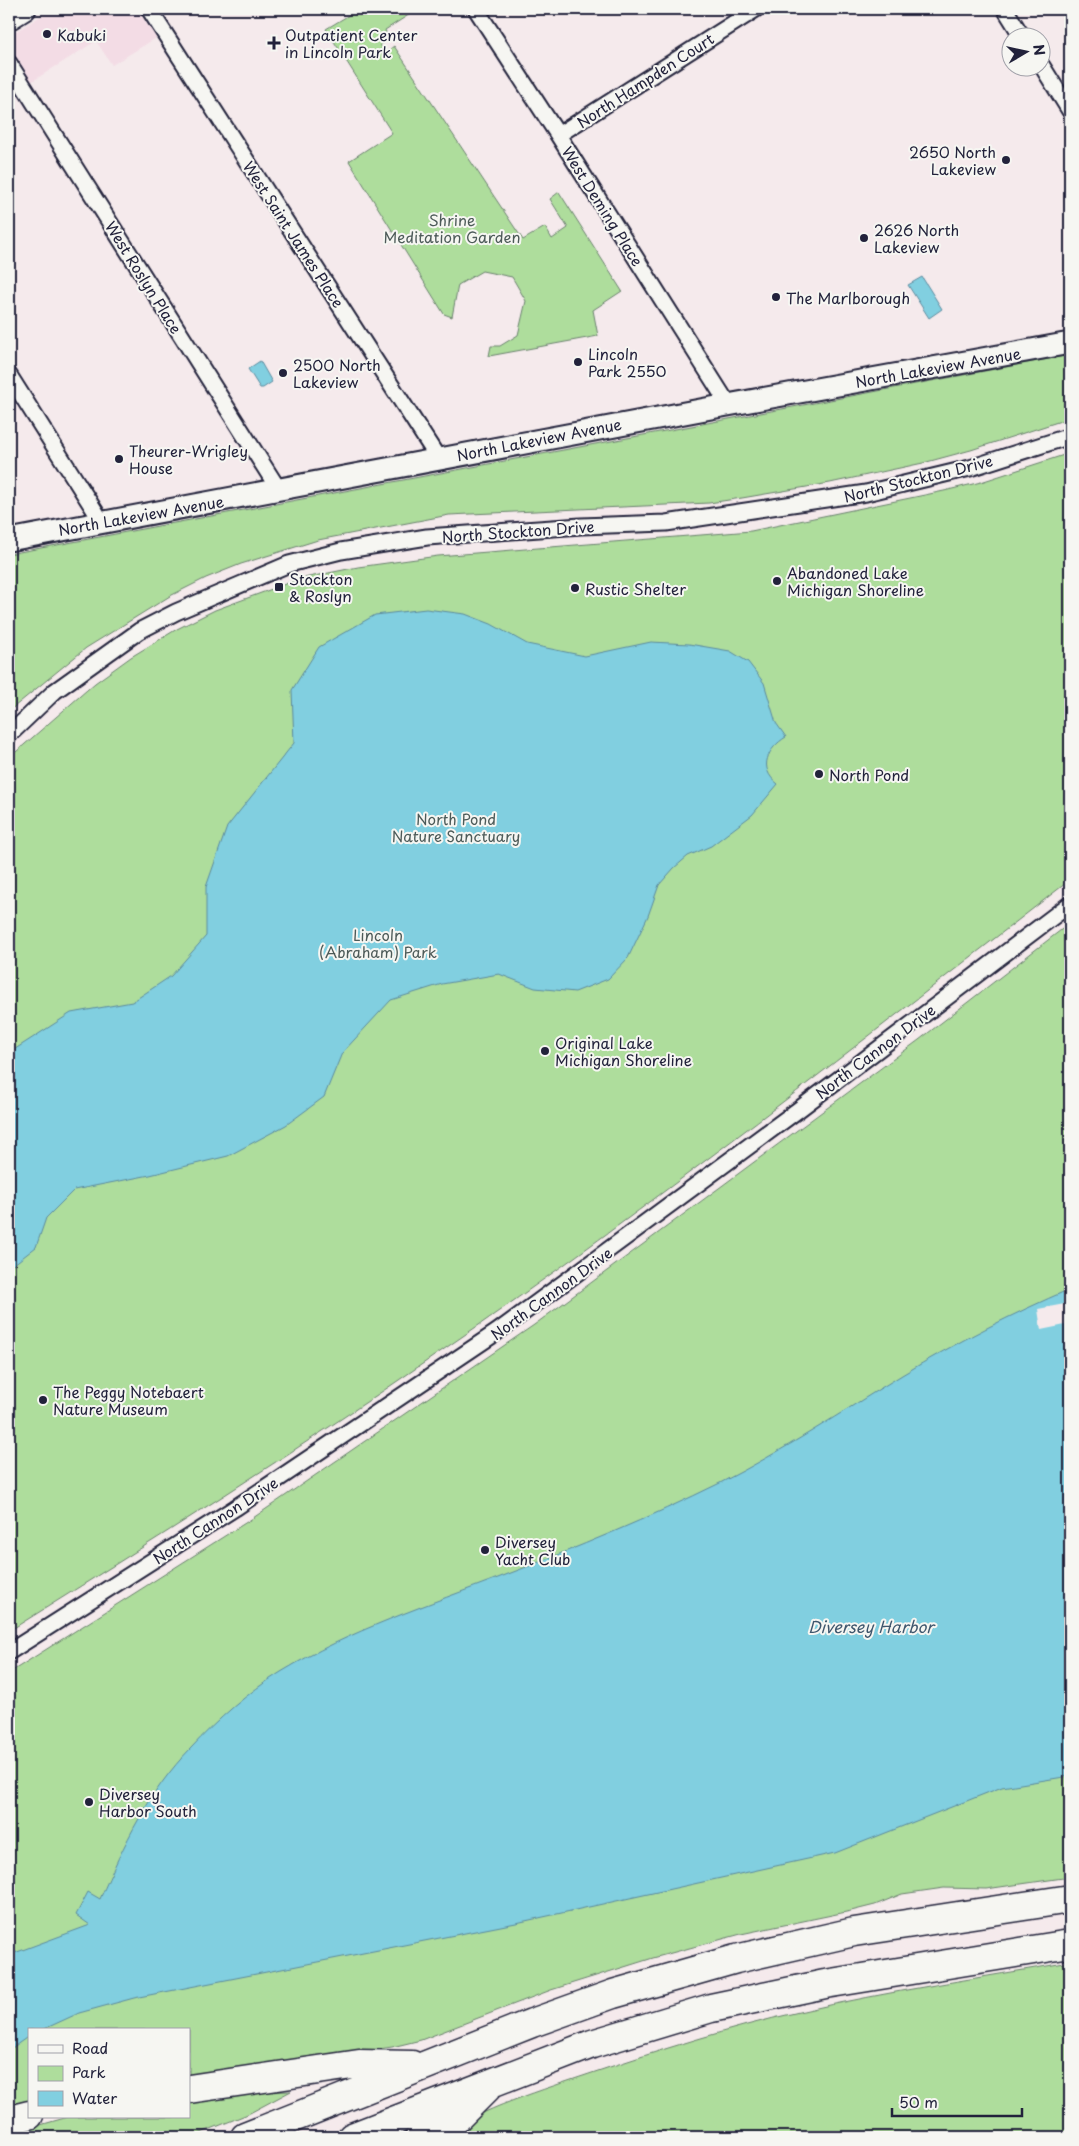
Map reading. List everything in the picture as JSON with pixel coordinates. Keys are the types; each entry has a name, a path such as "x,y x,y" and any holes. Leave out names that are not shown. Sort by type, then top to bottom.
{"highway":[{"path":"246,2137 423,2065 613,1994 736,1959 854,1932 1070,1899"},
{"path":"352,2137 592,2044 711,2008 825,1984 1070,1944"},
{"path":"190,2089 359,2064 423,2065"},
{"path":"420,2137 454,2121 493,2081"},
{"path":"9,2120 28,2115"}],"main road":[{"path":"9,19 25,9"},
{"name":"North Lakeview Avenue","path":"9,540 728,404 1070,343"}],"street":[{"name":"West Saint James Place","path":"149,9 438,458"},
{"name":"West Deming Place","path":"476,9 728,404"},
{"name":"North Hampden Court","path":"558,135 756,9"},
{"path":"1005,9 1017,28"},
{"name":"West Roslyn Place","path":"9,63 279,490"},
{"path":"1049,78 1070,111"},
{"path":"9,375 102,522"},
{"name":"North Stockton Drive","path":"9,734 56,691 140,631 190,605 289,564 340,551 427,537 581,526 666,523 857,495 970,468 1070,436"},
{"name":"North Cannon Drive","path":"9,1652 235,1508 497,1332 766,1134 1070,904"}],"shaded area":[{"path":"52,9 137,9 156,38 112,65 96,41 9,96 9,40 15,32"}],"green space":[{"name":"Shrine Meditation Garden","path":"359,9 418,9 385,30 389,39 380,45 386,52 394,46 523,240 545,227 552,239 568,228 550,199 559,192 622,291 593,310 598,336 489,356 491,346 500,346 518,335 526,301 512,277 482,271 458,285 452,317 444,314 349,161 392,133 326,29"},
{"path":"1070,355 1070,418 971,450 923,463 830,483 709,503 449,515 318,540 241,564 206,578 170,596 86,648 9,711 9,554"},
{"name":"Lincoln (Abraham) Park","path":"1070,453 1070,880 757,1122 599,1240 384,1390 278,1461 9,1631 9,758 95,683 131,657 177,629 215,610 299,579 358,567 438,556 751,531 981,482"},
{"path":"1070,923 1070,1877 986,1889 944,1888 902,1894 875,1905 741,1934 653,1958 551,1990 421,2040 392,2047 190,2079 190,2028 28,2028 28,2102 9,2107 9,1673 253,1518 534,1325 919,1040"},
{"path":"1070,1962 1070,2137 439,2137 473,2117 533,2093 721,2032 799,2012 866,1998"},
{"path":"291,2091 248,2114 191,2137 9,2137 9,2134 65,2118 190,2118 190,2100 233,2093"}],"water":[{"path":"922,277 942,309 929,318 908,285"},
{"path":"260,361 272,382 263,388 260,388 248,369"},
{"path":"426,609 465,614 491,624 527,644 585,656 651,642 689,644 730,651 748,662 764,683 776,723 786,737 774,747 767,759 768,771 778,784 752,815 711,846 688,856 659,885 648,916 628,958 608,979 575,992 535,988 499,974 442,984 391,1000 342,1053 324,1097 286,1125 228,1156 150,1175 74,1190 46,1218 36,1247 9,1268 9,1053 71,1013 132,1002 171,976 206,936 206,887 227,827 294,743 292,690 319,647 375,615"},
{"name":"Diversey Harbor","path":"1070,1289 1070,1776 1002,1787 835,1853 516,1923 134,1998 79,2013 46,2028 28,2028 28,2037 9,2050 9,1955 90,1925 76,1915 88,1892 100,1899 128,1838 162,1782 211,1727 257,1688 281,1672 334,1643 585,1543 720,1483 789,1445 943,1351 1027,1308"}],"pier":[{"path":"1070,1303 1070,1324 1041,1330 1038,1309"}],"place":[{"name":"Kabuki","path":"47,34"},
{"name":"Outpatient Center in Lincoln Park","path":"274,43"},
{"name":"2650 North Lakeview","path":"1006,160"},
{"name":"2626 North Lakeview","path":"864,238"},
{"name":"The Marlborough","path":"776,297"},
{"name":"Lincoln Park 2550","path":"578,362"},
{"name":"2500 North Lakeview","path":"283,373"},
{"name":"Theurer-Wrigley House","path":"119,459"},
{"name":"Abandoned Lake Michigan Shoreline","path":"777,581"},
{"name":"Stockton & Roslyn","path":"279,587"},
{"name":"Rustic Shelter","path":"575,588"},
{"name":"North Pond","path":"819,774"},
{"name":"Original Lake Michigan Shoreline","path":"545,1051"},
{"name":"The Peggy Notebaert Nature Museum","path":"43,1400"},
{"name":"Diversey Yacht Club","path":"485,1550"},
{"name":"Diversey Harbor South","path":"89,1802"}],"park label":[{"name":"North Pond Nature Sanctuary","path":"456,826"}]}
